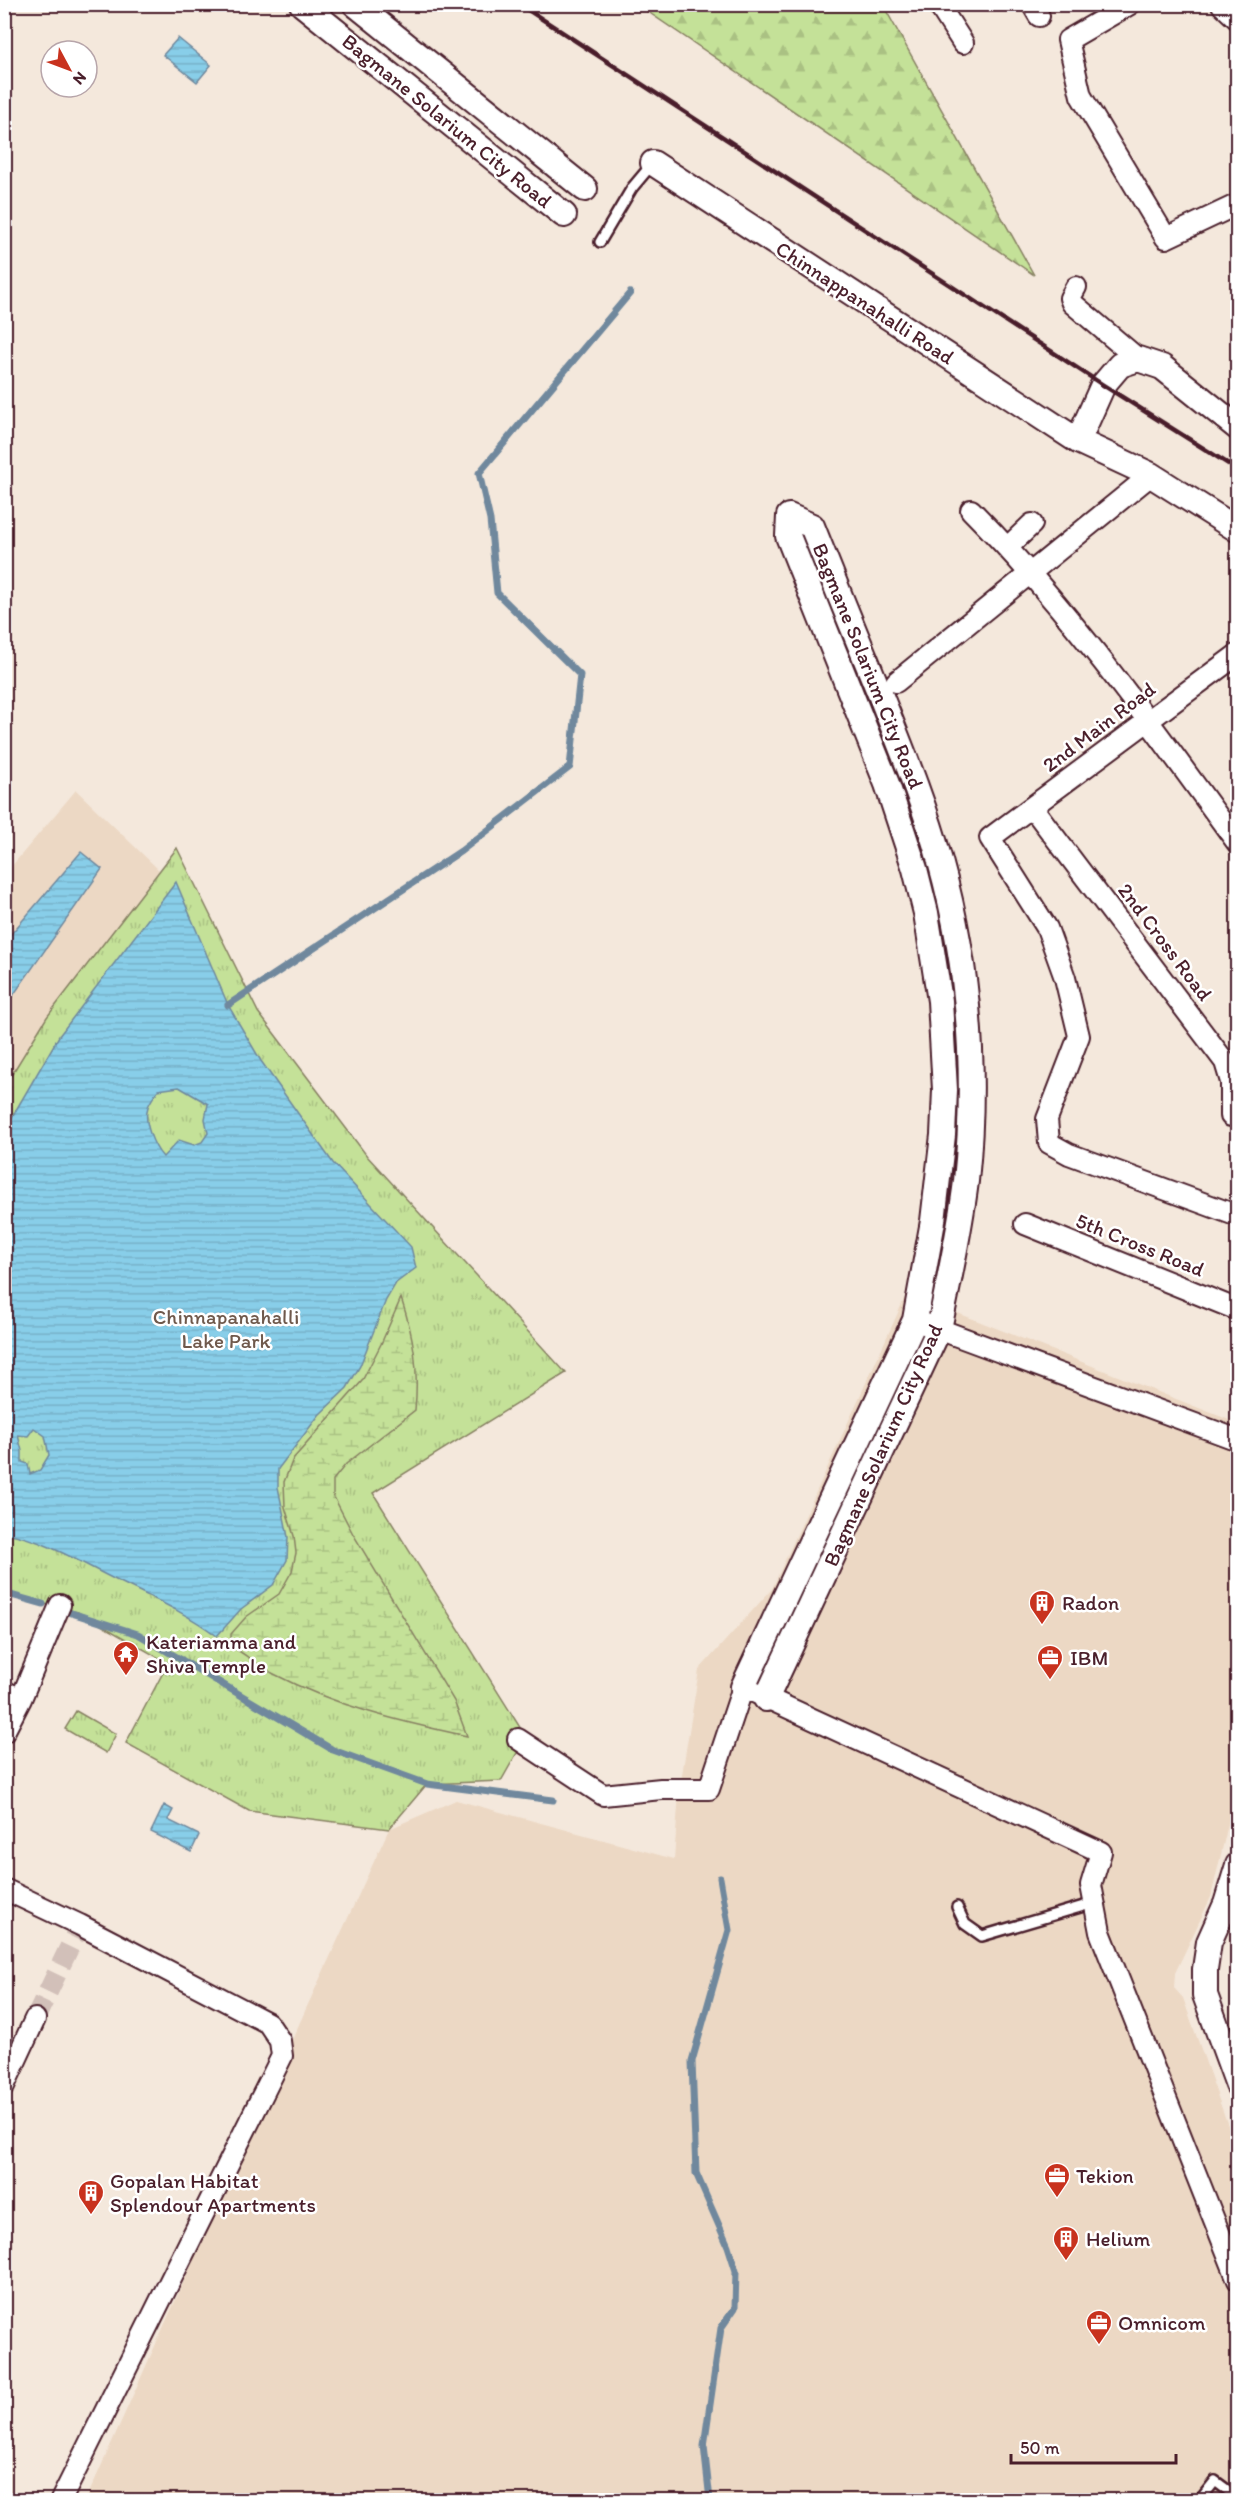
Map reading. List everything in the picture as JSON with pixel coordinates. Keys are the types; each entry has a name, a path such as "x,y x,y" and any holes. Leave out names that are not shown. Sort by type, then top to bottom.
{"street":[{"name":"Bagmane Solarium City Road","path":"302,4 564,215"},
{"name":"Bagmane Solarium City Road","path":"355,4 585,189"},
{"path":"938,4 963,43"},
{"path":"1130,4 1068,39 1081,96 1166,238 1238,204"},
{"path":"1224,4 1238,17"},
{"name":"Chinnappanahalli Road","path":"653,163 1078,441 1151,475 1238,530"},
{"path":"1076,287 1070,298 1072,303 1138,359 1162,367 1238,428"},
{"path":"1078,441 1102,385 1120,365 1138,359"},
{"path":"896,682 1151,475"},
{"path":"971,510 1031,573 1148,719 1238,844"},
{"name":"Bagmane Solarium City Road","path":"743,1687 915,1320 933,1221 943,1135 943,1046 934,957 926,913 902,826 788,536 789,516 812,526 912,774 941,862 958,941 970,1044 969,1137 959,1226 939,1329 766,1699"},
{"path":"1008,547 1032,524"},
{"name":"2nd Main Road","path":"1238,654 990,838 1047,928 1065,978 1079,1036 1047,1119 1049,1143 1069,1154 1238,1216"},
{"name":"2nd Cross Road","path":"1032,807 1225,1062 1231,1082 1231,1116"},
{"name":"5th Cross Road","path":"1025,1224 1238,1310"},
{"path":"915,1320 1238,1440"},
{"path":"4,1732 13,1695 60,1605"},
{"path":"518,1739 603,1795 661,1789 710,1789 743,1687 1101,1852 1091,1885 1100,1932 1238,2280"},
{"path":"1238,1865 1232,1904 1209,1942 1205,1969 1205,1995 1238,2085"},
{"path":"4,1889 80,1925 268,2023 280,2041 282,2055 61,2500"},
{"path":"4,2086 35,2019"}],"lane":[{"path":"600,242 632,188 653,163"},
{"path":"957,1907 964,1924 982,1936 1094,1904"},
{"path":"1200,2500 1215,2481 1238,2498"}],"shaded area":[{"path":"76,790 159,870 47,1017 5,1087 5,874"},
{"path":"907,1293 1237,1423 1237,1786 1211,1897 1175,1973 1174,1988 1183,1998 1237,2151 1237,2500 86,2500 389,1829 456,1800 674,1859 679,1793 699,1670 772,1589"}],"green space":[{"path":"638,5 883,5 1034,275"},
{"name":"Chinnapanahalli Lake Park","path":"177,848 258,1012 367,1156 566,1373 373,1493 526,1737 501,1781 427,1784 389,1829 249,1811 126,1743 168,1663 78,1612 5,1595 4,1087 47,1017"},
{"path":"401,1298 414,1353 415,1410 346,1464 333,1480 333,1495 353,1534 454,1701 467,1736 393,1719 344,1704 274,1674 231,1646 231,1634 246,1617 279,1594 292,1571 296,1553 294,1536 285,1507 284,1482 293,1459 362,1381"},
{"path":"76,1711 116,1734 106,1753 65,1729"}],"water":[{"path":"178,38 211,65 197,82 163,55"},
{"path":"81,852 102,869 5,1007 5,941"},
{"path":"176,882 228,1005 261,1061 333,1163 411,1247 416,1268 396,1283 386,1300 360,1366 347,1388 319,1415 278,1469 278,1487 288,1537 287,1560 273,1585 241,1609 217,1636 179,1612 60,1551 33,1540 5,1533 5,1129 59,1036","holes":["179,1087 208,1104 205,1119 208,1133 202,1142 194,1145 179,1140 163,1157 150,1133 147,1119 148,1107 158,1090","34,1428 45,1436 49,1455 40,1470 30,1474 28,1464 22,1462 18,1435 28,1436"]},
{"path":"164,1805 173,1810 168,1820 199,1835 191,1852 151,1832"}],"waterway":[{"path":"228,1005 461,851 570,767 580,675 497,593 490,520 479,473 630,293"},
{"path":"4,1593 43,1604"},
{"path":"62,1610 138,1634 333,1750 427,1784 553,1800"},
{"path":"710,2500 704,2446 721,2328 735,2308 736,2271 728,2246 696,2173 692,2061 729,1930 720,1878"}],"tunnel":[{"path":"35,2019 80,1925"}],"railway":[{"path":"519,4 1103,385 1238,470"}],"place":[{"name":"Radon","path":"1042,1626"},
{"name":"Kateriamma and Shiva Temple","path":"126,1677"},
{"name":"IBM","path":"1050,1681"},
{"name":"Tekion","path":"1057,2199"},
{"name":"Gopalan Habitat Splendour Apartments","path":"91,2216"},
{"name":"Helium","path":"1066,2262"},
{"name":"Omnicom","path":"1099,2346"}]}
